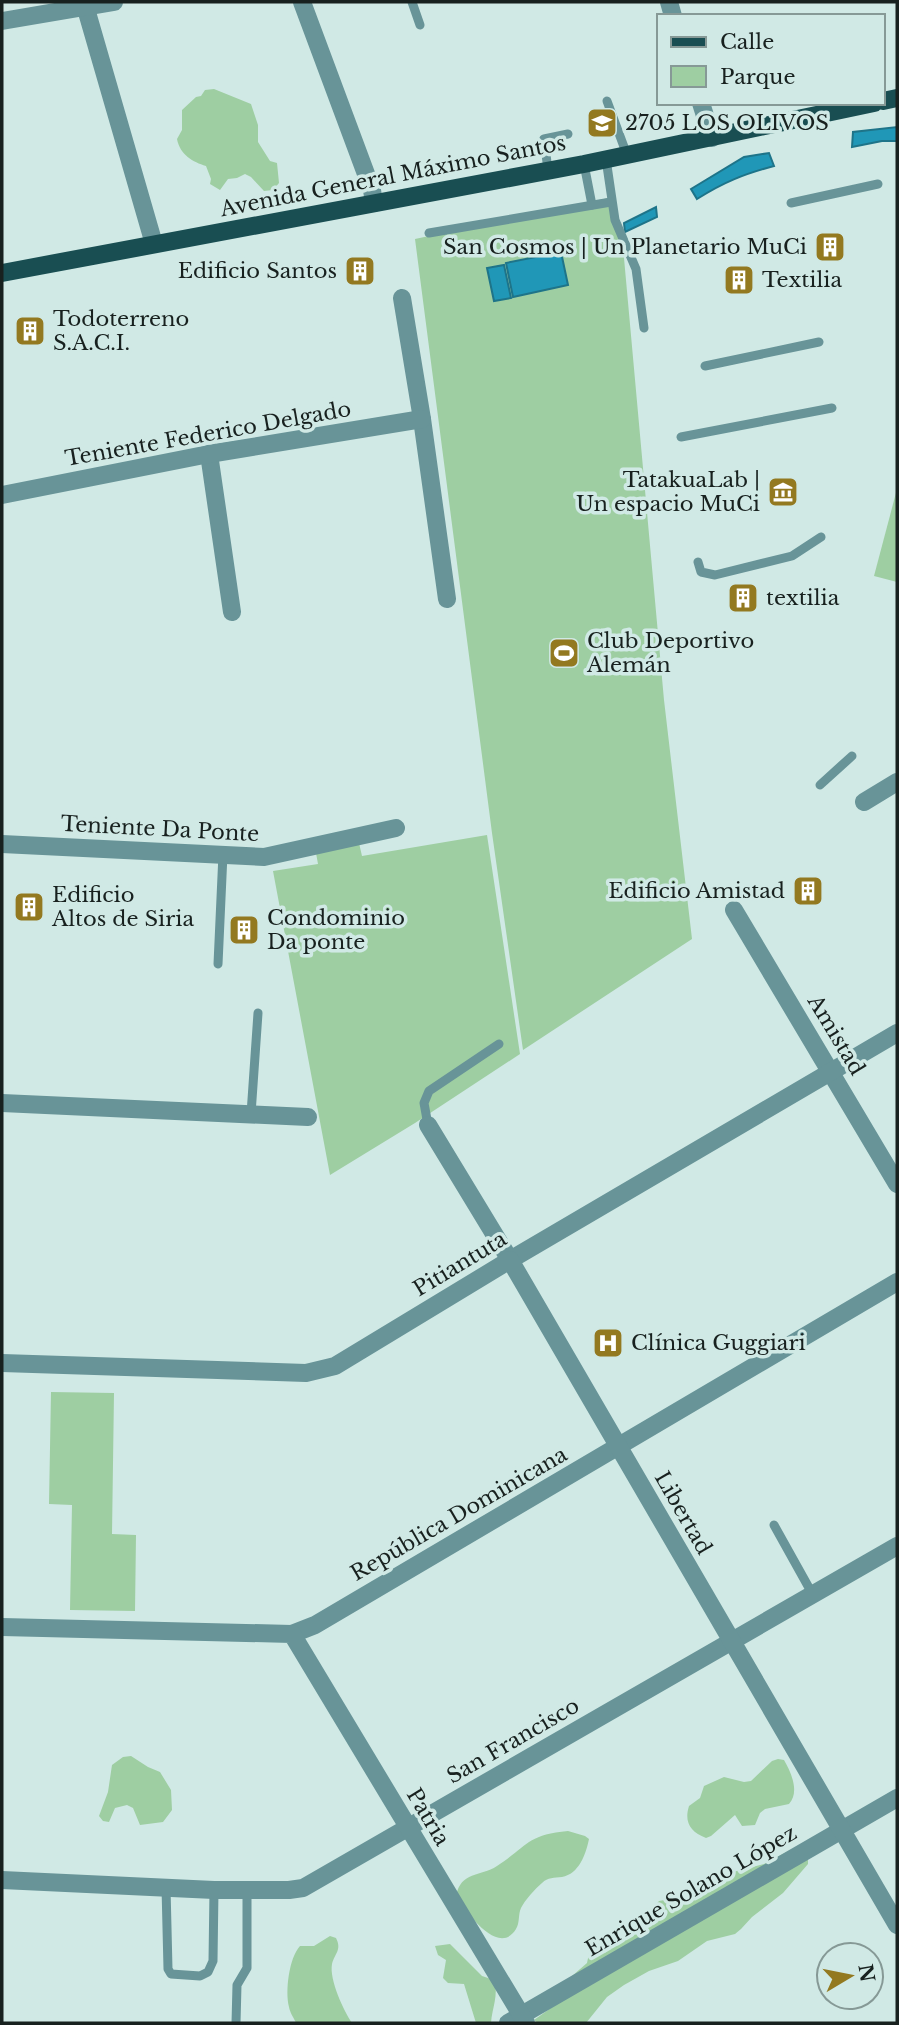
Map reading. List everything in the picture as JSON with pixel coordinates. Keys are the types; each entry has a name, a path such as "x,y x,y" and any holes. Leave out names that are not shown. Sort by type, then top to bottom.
{"main road":[{"name":"Avenida General Máximo Santos","path":"2,273 584,164 865,105"}],"street":[{"path":"2,21 114,2"},
{"path":"302,2 372,190 374,203"},
{"path":"85,5 154,244"},
{"path":"702,105 712,138"},
{"path":"402,298 447,599"},
{"name":"Teniente Federico Delgado","path":"2,495 209,454 422,419"},
{"path":"209,454 232,612"},
{"path":"864,802 897,782"},
{"name":"Teniente Da Ponte","path":"2,844 275,856 396,828"},
{"name":"Amistad","path":"734,910 897,1184"},
{"name":"Pitiantuta","path":"2,1363 306,1373 325,1370 897,1033"},
{"path":"2,1103 308,1117"},
{"name":"Libertad","path":"428,1125 510,1260 897,1925"},
{"name":"República Dominicana","path":"2,1627 292,1634 315,1625 897,1282"},
{"name":"San Francisco","path":"2,1880 214,1890 289,1891 303,1888 897,1546"},
{"name":"Patria","path":"292,1634 408,1828 518,2021"},
{"name":"Enrique Solano López","path":"518,2021 897,1798"}],"lane":[{"path":"412,2 420,25"},
{"path":"607,101 626,155"},
{"path":"548,170 544,139 568,134"},
{"path":"606,159 614,220 636,269 644,328"},
{"path":"584,164 592,205"},
{"path":"791,203 878,184"},
{"path":"429,233 611,202"},
{"path":"705,366 819,342"},
{"path":"681,437 832,408"},
{"path":"698,562 701,572 715,575 792,556 821,537"},
{"path":"820,785 852,756"},
{"path":"218,964 223,854"},
{"path":"251,1114 258,1013"},
{"path":"428,1125 424,1103 429,1091 499,1044"},
{"path":"774,1525 813,1595"},
{"path":"166,1887 168,1969 171,1974 200,1976 208,1972 213,1961 214,1890"},
{"path":"236,2023 237,1985 247,1968 247,1890"}],"green space":[{"path":"214,89 251,104 258,125 258,142 270,161 277,163 279,183 273,190 264,191 245,174 228,179 220,190 210,184 206,166 192,160 181,149 177,139 182,130 182,110 205,90"},
{"name":"Club Deportivo Alemán","path":"613,197 622,236 664,700 692,939 523,1050 415,239"},
{"path":"897,489 897,582 874,576"},
{"path":"487,835 520,1054 330,1175 273,871 318,864 316,853 359,843 362,856"},
{"path":"51,1392 114,1393 112,1534 136,1535 135,1611 70,1610 72,1505 49,1504"},
{"path":"131,1756 160,1772 171,1790 172,1810 163,1822 140,1825 133,1808 127,1805 115,1808 109,1822 103,1821 99,1816 108,1792 112,1765 123,1757"},
{"path":"784,1760 793,1782 794,1794 789,1804 765,1809 760,1813 755,1825 742,1826 735,1815 706,1838 692,1829 687,1817 689,1806 700,1798 704,1786 724,1777 751,1781 772,1761"},
{"path":"568,1831 589,1839 584,1857 577,1868 568,1875 551,1878 536,1888 520,1910 517,1927 509,1936 500,1938 483,1929 456,1896 462,1882 497,1866 528,1842 544,1835"},
{"path":"792,1849 808,1857 808,1864 783,1893 735,1934 707,1941 678,1961 649,1971 624,1985 607,1997 586,2023 538,2023 534,2020 558,2003 564,1983 587,1963 591,1944 616,1941 659,1901 699,1894 703,1884 725,1874 764,1864"},
{"path":"330,1936 336,1938 338,1946 332,1964 335,1987 352,2023 296,2023 287,1992 293,1958 300,1946 314,1946"},
{"path":"450,1944 482,1976 494,1980 496,1996 491,2023 476,2023 464,1984 448,1983 443,1978 446,1960 438,1955 435,1946"}],"water":[{"path":"897,127 897,141 852,147 853,132"},
{"path":"769,153 774,166 734,179 697,199 691,189 744,157"},
{"path":"656,207 657,217 625,232 624,223"},
{"path":"561,252 568,285 513,297 506,263"},
{"path":"504,265 511,298 494,301 487,268"}],"place":[{"name":"2705 LOS OLIVOS","path":"602,123"},
{"name":"San Cosmos | Un Planetario MuCi","path":"830,247"},
{"name":"Edificio Santos","path":"360,271"},
{"name":"Textilia","path":"739,280"},
{"name":"Todoterreno S.A.C.I.","path":"30,331"},
{"name":"TatakuaLab | Un espacio MuCi","path":"783,492"},
{"name":"textilia","path":"743,598"},
{"name":"Club Deportivo Alemán","path":"564,653"},
{"name":"Edificio Amistad","path":"808,891"},
{"name":"Edificio Altos de Siria","path":"29,907"},
{"name":"Condominio Da ponte","path":"244,930"},
{"name":"Clínica Guggiari","path":"608,1343"}]}
